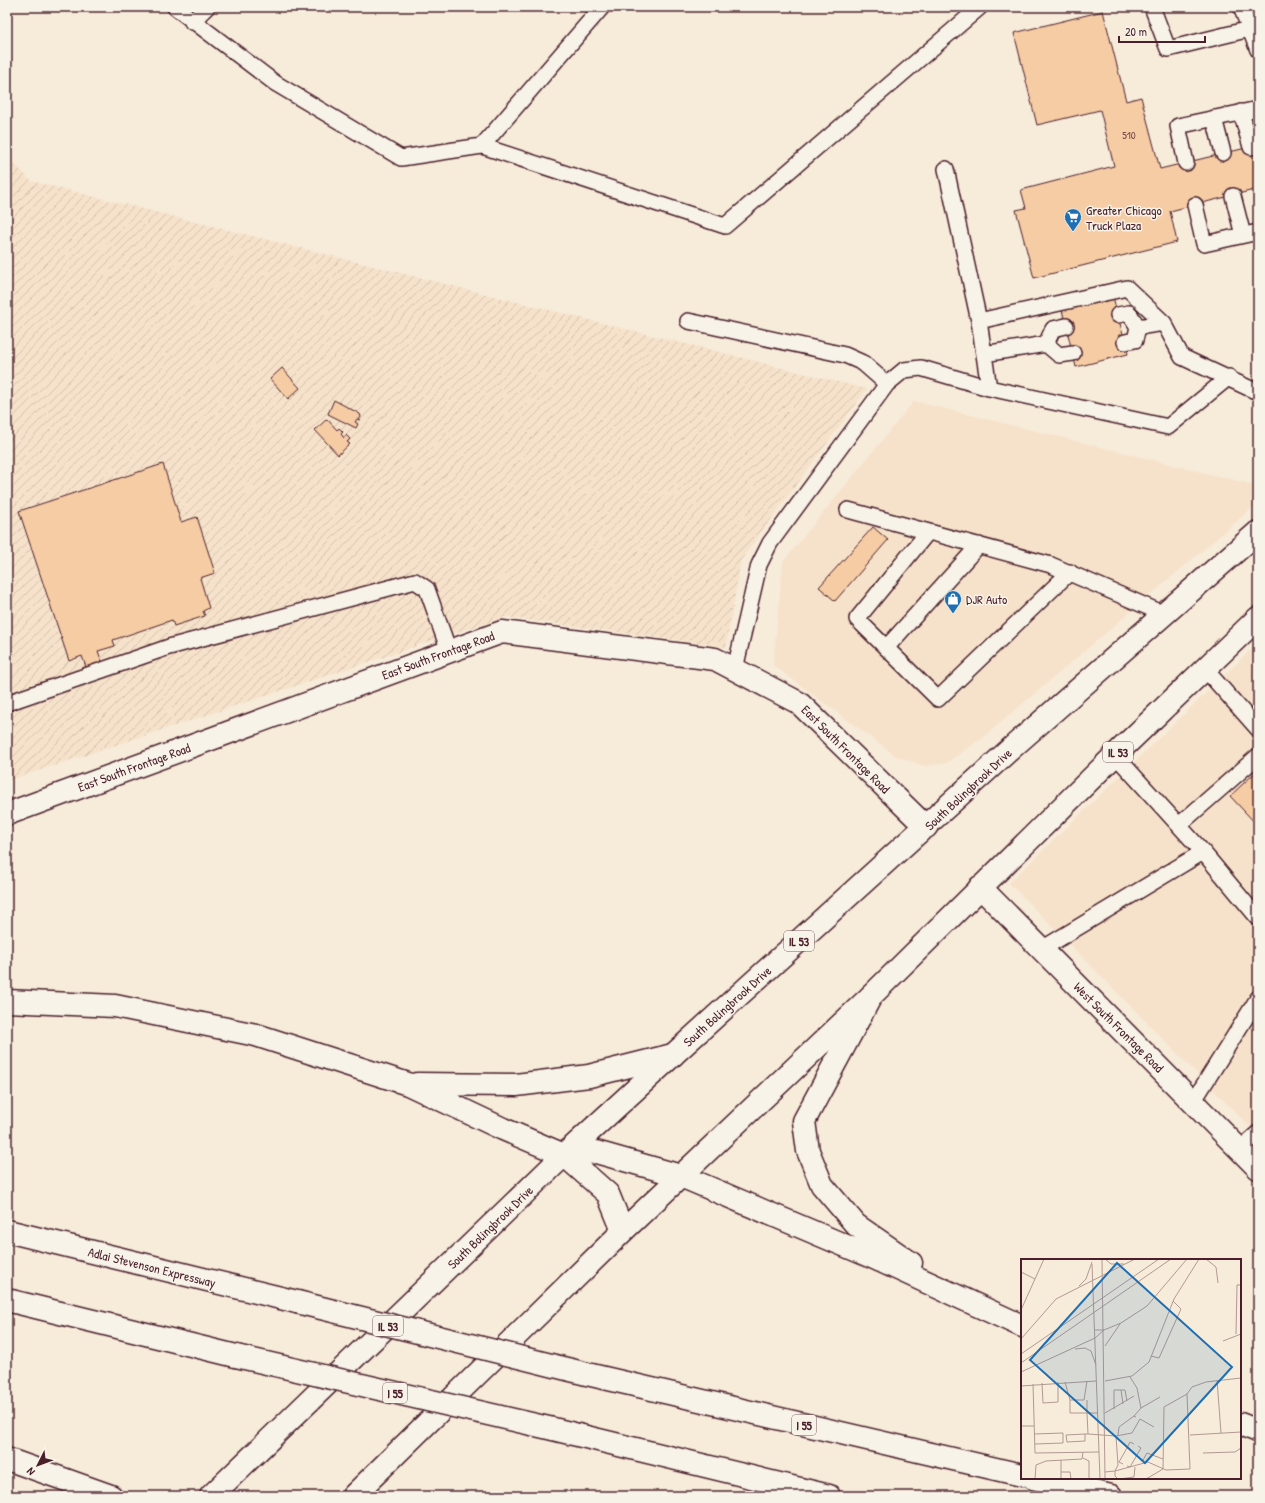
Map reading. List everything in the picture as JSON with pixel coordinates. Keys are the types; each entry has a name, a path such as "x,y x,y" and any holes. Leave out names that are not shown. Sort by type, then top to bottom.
{"main road":[{"name":"South Bolingbrook Drive","path":"211,1496 564,1155 926,828 1016,744 1258,532"},
{"name":"IL 53","path":"353,1496 623,1231 871,996 1115,755 1258,618"},
{"name":"East South Frontage Road","path":"7,814 502,632 715,659 799,703 926,828"},
{"name":"West South Frontage Road","path":"980,887 1258,1168"},
{"path":"871,996 804,1121 808,1151 822,1185 856,1225 896,1254 981,1307"},
{"path":"7,1001 115,1006 256,1035 408,1084 503,1129 564,1155 608,1194 623,1231"},
{"path":"408,1084 516,1085 589,1076 673,1055"},
{"path":"564,1155 596,1152 682,1176 872,1257 1021,1326"},
{"name":"Adlai Stevenson Expressway","path":"7,1231 586,1374 1021,1475"},
{"name":"I 55","path":"7,1300 236,1356 553,1429 829,1496"},
{"path":"1241,1424 1258,1431"},
{"path":"7,1459 111,1496"},
{"path":"1037,1479 1111,1496"}],"lane":[{"path":"175,7 192,22 275,83 400,158 482,146 725,226 980,7"},
{"path":"192,22 207,7"},
{"path":"482,146 602,7"},
{"path":"1152,7 1168,49 1250,29"},
{"path":"1241,7 1258,50"},
{"path":"1186,163 1178,126 1258,108"},
{"path":"1242,112 1251,147"},
{"path":"1214,118 1223,154"},
{"path":"946,169 979,321 989,388"},
{"path":"1233,196 1243,235"},
{"path":"1195,205 1204,244 1258,232"},
{"path":"979,321 1128,288 1164,323 1182,357 1256,390"},
{"path":"1118,315 1129,313 1138,327 1135,340 1125,342"},
{"path":"688,321 845,355 863,363 887,384"},
{"path":"1138,327 1164,323"},
{"path":"1046,344 1053,329 1066,326"},
{"path":"984,354 1046,344 1059,355 1073,353"},
{"path":"735,669 759,565 770,543 887,384 904,370 921,368 989,388 1168,427 1229,377"},
{"path":"848,510 1051,565 1164,614"},
{"path":"928,532 857,619 938,699 1070,572"},
{"path":"886,648 979,545"},
{"path":"7,703 169,647 415,581 427,589 449,651"},
{"path":"1205,669 1258,729"},
{"path":"1115,755 1203,852 1258,918"},
{"path":"1179,825 1258,756"},
{"path":"1042,949 1203,852"},
{"path":"1193,1102 1258,998"},
{"path":"1240,1149 1258,1133"}],"shaded area":[{"path":"7,155 31,181 867,389 741,560 726,647 505,617 7,781"},
{"name":"DJR Auto","path":"914,401 1258,486 1258,503 981,739 946,763 925,766 896,756 773,665 783,562"},
{"path":"1258,643 1258,1135 1009,883"}],"building":[{"path":"1103,11 1126,101 1141,97 1160,169 1258,145 1258,189 1170,211 1177,242 1034,278 1016,210 1026,208 1021,190 1114,166 1100,110 1037,125 1014,33"},
{"path":"1112,293 1128,354 1076,367 1061,306"},
{"path":"282,368 300,388 288,399 270,379"},
{"path":"334,400 360,414 361,417 355,422 358,424 356,428 328,414"},
{"path":"327,419 337,430 339,428 343,432 341,434 344,438 346,435 350,439 347,442 350,444 338,455 315,430"},
{"path":"163,464 181,522 197,517 215,573 200,578 209,608 203,611 205,616 174,626 172,620 113,640 115,646 98,651 102,662 86,667 82,656 69,661 19,511"},
{"path":"873,527 888,540 835,601 819,587"},
{"path":"1258,770 1258,826 1230,796"}],"place":[{"name":"Greater Chicago Truck Plaza","path":"1073,232"},
{"name":"DJR Auto","path":"953,614"}]}
